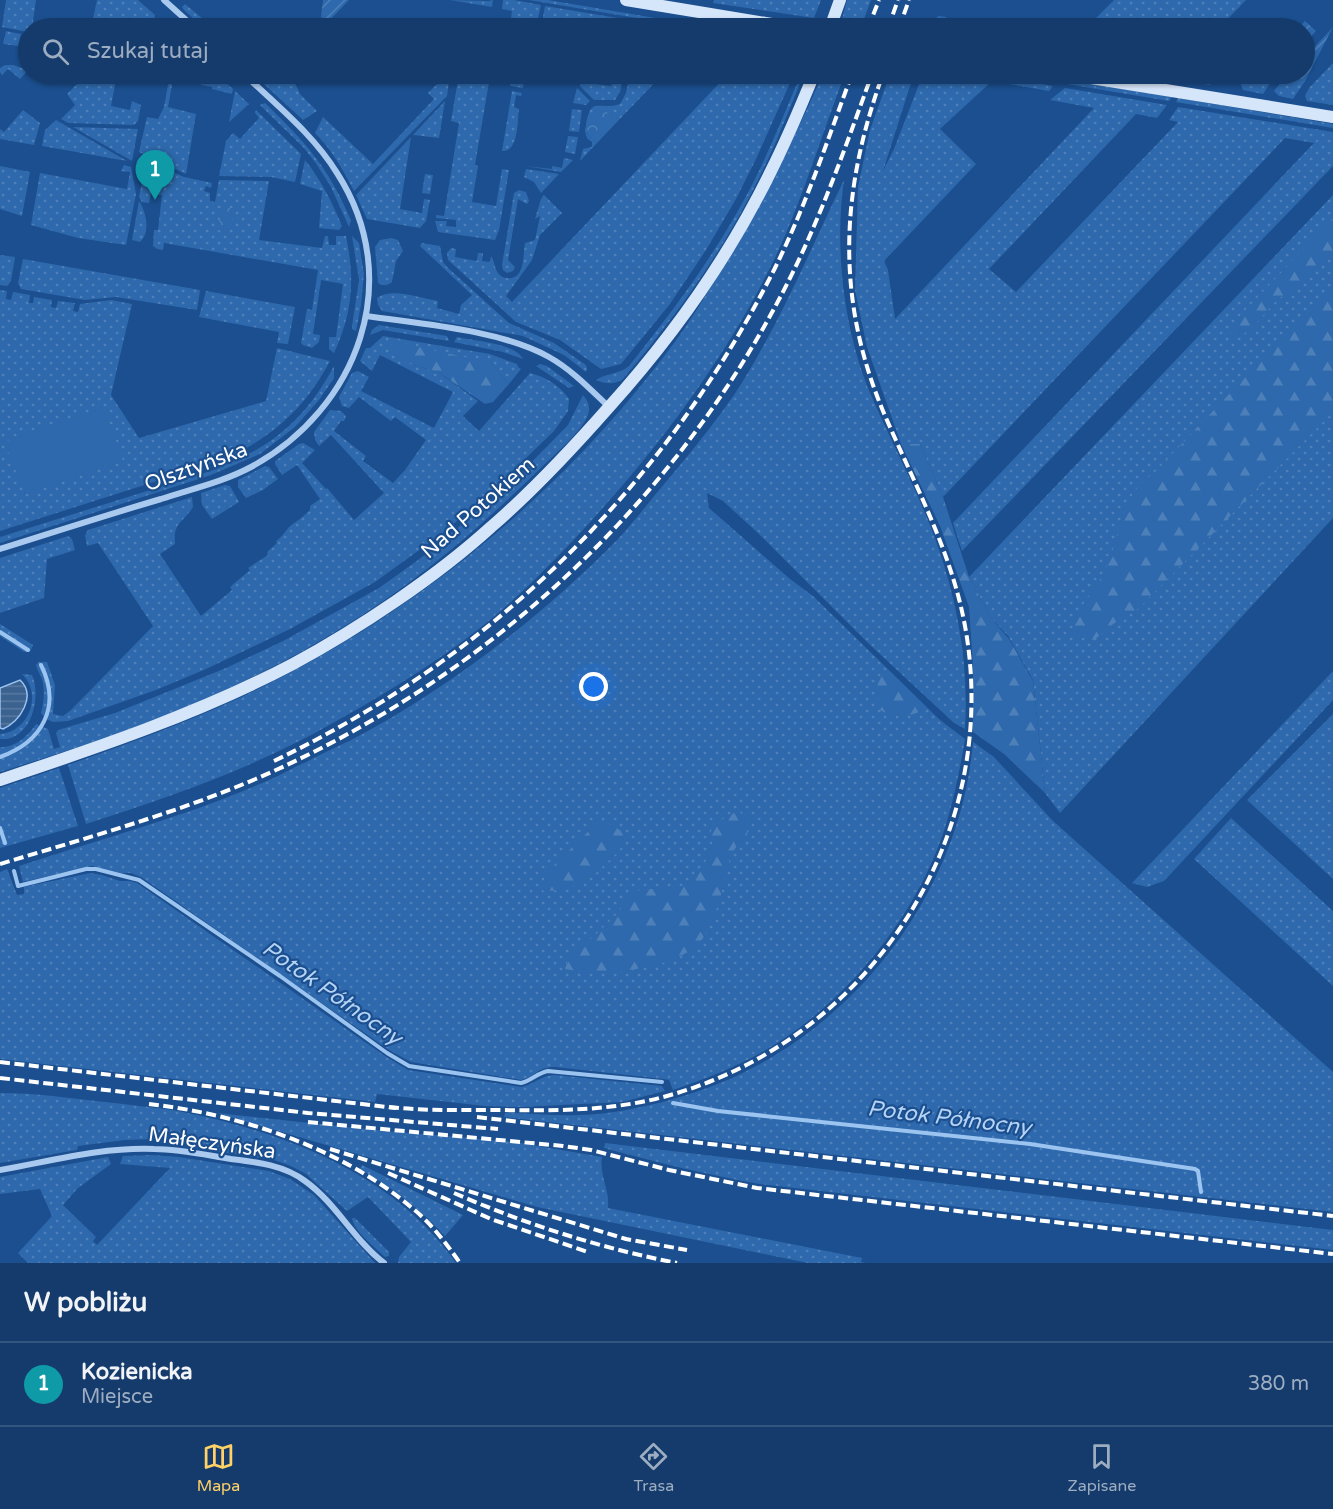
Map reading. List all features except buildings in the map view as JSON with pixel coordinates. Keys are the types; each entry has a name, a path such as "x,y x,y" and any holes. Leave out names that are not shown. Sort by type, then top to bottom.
{"main road":[{"path":"626,0 673,4 745,18"},
{"path":"834,18 840,0"},
{"name":"Nad Potokiem","path":"0,780 181,716 266,678 345,633 436,571 489,529 544,478 636,378 670,335 734,238 770,172 810,84"},
{"path":"1128,84 1333,117"}],"street":[{"path":"164,0 184,18"},
{"name":"Olsztyńska","path":"0,549 248,469 302,431 328,400 350,363 370,299 370,267 362,229 345,187 316,144 254,84"},
{"path":"366,315 479,334 536,350 574,374 609,407"},
{"name":"Małęczyńska","path":"0,1170 101,1152 146,1149 188,1152 275,1167 303,1179 316,1190 384,1263"}],"green space":[{"path":"6,0 36,0 33,18 18,18 18,30 2,27"},
{"path":"97,0 138,0 155,15 155,18 93,18"},
{"path":"323,0 349,0 332,18 321,17"},
{"path":"450,0 489,1 493,0 492,7"},
{"path":"503,0 541,5 538,18 511,18 512,11 502,9"},
{"path":"529,0 548,0 655,18 636,18"},
{"path":"714,0 821,0 814,18 713,3"},
{"path":"847,0 871,0 864,18 842,18"},
{"path":"1114,0 1246,0 1229,18 1096,18"},
{"path":"185,4 202,18 193,18 182,7"},
{"path":"545,6 618,18 543,18"},
{"path":"1333,27 1315,62 1315,46"},
{"path":"6,31 18,33 18,46 3,44"},
{"path":"1333,63 1333,105 1307,101 1305,96"},
{"path":"5,65 18,67 18,77 8,69 2,75 0,68"},
{"path":"77,84 115,84 111,106 130,110 132,101 141,105 138,121 134,125 68,123 61,119 75,105 67,94"},
{"path":"168,84 172,84 168,107 196,114 186,174 139,152 147,117 158,119 164,107"},
{"path":"200,84 227,84 233,89 232,94 212,89 212,87"},
{"path":"264,84 296,84 300,94 317,111 303,120"},
{"path":"437,84 449,84 447,96 354,191 332,153 315,133 323,117 373,164 434,99 428,93"},
{"path":"457,84 489,84 475,165 478,166 472,202 496,206 502,169 509,170 499,230 495,240 438,232 435,221 447,221 446,226 456,227 456,220 436,218 436,215 444,216 459,123 451,121"},
{"path":"510,84 524,84 523,88 510,86"},
{"path":"580,84 596,84 611,86 612,84 622,84 615,100 594,100"},
{"path":"628,84 653,84 616,123 604,110 586,131 588,116 593,107 620,104"},
{"path":"719,84 790,84 736,199 706,250 670,304 621,364 601,369 560,340 516,322 448,260 447,253 451,248 456,249 455,257 477,261 478,253 483,253 482,261 490,262 491,256 499,274 505,278 516,276 521,269 525,243 535,240 540,216 535,219 544,195 562,213 540,235 532,260 506,296 512,302"},
{"path":"797,84 800,84 747,202 698,281 623,379 610,383 596,380 629,366 681,299 728,229 773,140"},
{"path":"818,84 841,84 793,216 773,262 737,329 695,392 650,452 626,482 545,570 501,611 424,669 315,733 202,784 86,824 68,765 226,704 291,672 354,636 415,596 473,552 528,505 580,454 629,400 674,343 698,307 771,182"},
{"path":"886,84 911,84 883,171 919,84 989,84 940,129 976,164 884,261 888,270 895,319 1094,108 1050,100 1065,88 1167,105 1157,118 1136,114 989,269 1016,292 1178,122 1169,120 1178,107 1333,132 1333,166 962,551 953,523 1314,143 1285,138 943,497 920,444 901,444 867,347 855,290 858,187 870,130"},
{"path":"1009,84 1053,86 1049,91"},
{"path":"1067,84 1095,84 1172,97 1169,101"},
{"path":"1241,84 1270,84 1263,94 1243,90"},
{"path":"1280,84 1303,84 1293,99 1279,96 1274,91"},
{"path":"577,88 590,101 586,105 573,103"},
{"path":"235,91 249,104 229,122"},
{"path":"512,91 522,93 521,96 516,95 514,107 519,109 516,135 512,147 502,151"},
{"path":"1178,98 1333,124 1333,128 1176,102"},
{"path":"445,101 439,138 413,135"},
{"path":"265,103 303,142 323,168 349,216 351,221 349,227 331,187 315,162 304,148 260,105"},
{"path":"572,109 582,110 579,132 569,131"},
{"path":"598,109 605,110 616,123 597,143 585,132 587,119"},
{"path":"23,110 40,123 34,145 0,139 0,129 4,132"},
{"path":"256,110 301,154 295,182 271,177 219,176 226,141 233,133 240,139 259,118 255,113"},
{"path":"56,120 127,161 42,146 45,130"},
{"path":"73,127 138,129 132,161"},
{"path":"586,133 597,143 580,161 583,149 592,147 592,142"},
{"path":"568,136 578,137 575,154 565,152"},
{"path":"411,137 400,209 422,213 424,199 430,200 426,221 420,228 367,219 356,195"},
{"path":"140,157 184,177 212,183 211,188 206,186 204,191 210,193 210,201 215,202 219,180 269,181 259,240 322,248 325,236 328,236 329,245 336,245 336,236 346,236 351,267 349,309 334,353 329,349 329,337 336,337 343,284 321,280 313,334 320,335 319,342 312,348 303,345 301,343 307,309 312,310 318,270 164,243 163,250 157,249 153,246 154,230 158,230 162,195 151,193 149,203 142,202 139,197 144,173 143,168 136,162"},
{"path":"564,158 573,160 561,172 526,166 562,168"},
{"path":"305,160 330,200 342,226 339,230 319,228 322,191 300,184"},
{"path":"124,165 131,167 136,194 126,245 78,238 31,225 40,173 127,189 130,172 121,171"},
{"path":"0,166 30,172 22,216 0,209"},
{"path":"526,169 559,174 541,193 534,182 524,177"},
{"path":"425,174 433,175 430,194 422,193"},
{"path":"844,180 840,233 848,317 854,344 871,395 929,522 944,564 956,611 963,657 965,729 954,723 868,643 723,501 707,493 709,508 790,579 813,596 940,720 965,739 957,784 945,828 919,889 882,946 837,996 772,1046 717,1074 673,1090 669,1080 555,1067 540,1070 521,1080 411,1062 389,1050 141,877 131,873 92,866 23,882 19,866 207,805 273,778 349,741 456,676 525,624 618,539 698,443 734,395 779,317"},
{"path":"519,190 526,192 529,201 527,204 518,199 508,260 515,267 513,271 507,273 503,270 502,265 514,193"},
{"path":"1333,195 1333,518 1060,813 1045,793 1033,680 1008,636 991,618 969,577"},
{"path":"139,201 146,222 145,233 140,242 132,240"},
{"path":"228,208 232,208 234,212 229,232 217,230 221,215"},
{"path":"1333,218 1333,251 1319,269 1276,301 1251,329 1239,337 1232,334 1233,323"},
{"path":"352,236 359,243 364,274 356,331 352,329 352,326 359,280"},
{"path":"391,238 398,240 403,251 396,261 392,282 383,285 378,283 375,247 380,240"},
{"path":"422,243 440,246 443,262 448,268 509,323 554,343 586,365 586,372 564,355 523,336 382,311 377,298 390,293 398,293 438,301 437,308 459,314 461,305 472,295 420,246"},
{"path":"0,255 15,257 11,281 7,286 0,285"},
{"path":"23,259 200,290 197,310 116,297 85,300 21,289 18,283"},
{"path":"0,290 7,291 6,299 11,300 13,292 30,295 29,303 33,303 34,297 52,300 51,307 56,308 58,301 75,303 73,311 78,312 80,304 111,300 132,304 111,395 139,438 266,401 277,348 330,361 298,408 272,431 241,451 223,460 0,531"},
{"path":"206,291 295,307 288,344 277,343 279,332 199,317"},
{"path":"1333,291 1333,412 1137,610 1113,624 1094,640 1076,636 1071,619 1102,577 1127,504 1142,482 1154,473 1320,299"},
{"path":"379,325 447,336 449,341 383,330 370,335 372,330"},
{"path":"383,336 490,354 517,364 521,369 509,384 491,363 414,365 438,372 478,401 463,416 479,431 530,373 547,379 561,390 569,399 568,411 554,431 447,530 375,582 290,629 156,690 68,721 53,722 46,719 41,713 44,692 36,665 39,662 47,662 55,685 53,714 63,716 153,626 98,543 87,546 85,535 88,530 192,497 193,507 177,527 175,544 160,554 201,616 232,590 230,587 250,570 248,568 268,555 267,552 277,543 276,541 310,510 310,506 320,499 297,465 282,475 275,464 275,461 299,444 303,443 315,450 302,463 354,520 384,493 331,435 319,446 315,440 314,432 330,410 341,411 346,416 334,431 366,456 363,461 393,483 405,470 426,440 395,417 391,421 359,397 349,408 342,406 339,397 352,373 358,371 369,377 361,391 434,428 453,392 380,355 372,371 360,361 366,348 370,348"},
{"path":"457,337 512,349 523,359 503,352 454,342"},
{"path":"388,340 491,363 509,384 493,402 485,404 438,372 414,365 399,356"},
{"path":"540,364 547,366 574,386 569,388 536,366"},
{"path":"334,366 334,378 319,400 295,427 260,454 211,475 0,543 0,537 211,471 250,453 267,443 297,418 310,403"},
{"path":"583,395 589,407 587,418 562,448 452,549 404,587 353,621 271,668 184,708 116,734 0,772 0,747 11,746 21,740 36,724 48,729 54,749 60,747 56,733 58,730 115,713 226,668 283,641 379,588 425,555 511,483 568,425"},
{"path":"104,407 123,460 25,494 4,442"},
{"path":"901,444 920,444 943,497 969,577 991,618 1009,639 1033,681 1045,793 1004,754 973,732 973,667 969,607 940,526"},
{"path":"265,466 269,467 278,479 263,490 246,498 238,487 238,480"},
{"path":"225,485 230,486 239,502 212,519 202,505 201,493"},
{"path":"68,536 72,539 75,550 47,559 44,598 0,613 0,558"},
{"path":"0,624 33,645 30,652 24,652 0,636"},
{"path":"1333,671 1333,700 1164,881 1147,887 1132,883"},
{"path":"22,674 32,675 35,684 36,695 31,716 19,733 11,738 0,739 0,734 19,727 30,711 32,692"},
{"path":"883,674 892,674 927,708 904,716 892,715 880,710 877,695 878,678"},
{"path":"1333,714 1333,879 1247,800"},
{"path":"973,742 994,757 1052,820 1333,1072 1333,1212 504,1117 505,1113 600,1114 676,1098 735,1077 772,1057 812,1030 849,998 881,962 910,923 934,881 953,836 966,790"},
{"path":"59,768 78,826 0,848 0,788"},
{"path":"738,811 749,819 747,835 734,850 730,859 717,909 700,942 688,952 673,959 636,969 598,972 565,969 570,954 593,937 618,913 632,891 690,885 714,848 709,834 717,822"},
{"path":"1231,818 1333,911 1333,986 1194,859"},
{"path":"597,823 609,824 627,834 619,851 594,875 565,890 543,891 545,874"},
{"path":"7,869 17,895 24,894 24,887 90,873 137,883 408,1070 521,1087 555,1075 662,1086 665,1091 622,1102 521,1107 485,1106 377,1094 375,1102 0,1059 0,872"},
{"path":"0,1093 52,1096 178,1111 256,1131 295,1144 368,1181 401,1204 430,1231 456,1263 398,1263 399,1257 411,1242 368,1197 347,1211 306,1174 274,1160 161,1143 155,1139 78,1146 77,1150 0,1163"},
{"path":"217,1113 515,1142 602,1157 601,1164 608,1208 862,1258 861,1262 866,1263 808,1263 537,1207"},
{"path":"605,1143 1333,1230 1333,1250 760,1184 604,1148"},
{"path":"152,1155 269,1171 290,1179 314,1195 375,1263 28,1263 18,1253 52,1216 40,1189 0,1194 0,1177 108,1157 111,1164 78,1188 63,1205 96,1237 93,1241 97,1245 170,1168 120,1164 123,1156"},
{"path":"362,1165 463,1215 445,1236 405,1199 360,1169"},
{"path":"352,1218 355,1218 389,1252 389,1256 385,1257 366,1239 357,1229"}],"shaded area":[{"path":"20,680 27,693 24,708 9,725 3,729 0,728 0,688"}],"waterway":[{"path":"0,632 28,650"},
{"path":"0,757 27,742 44,721 49,695 47,680 41,665"},
{"name":"Potok Północny","path":"0,828 5,843"},
{"name":"Potok Północny","path":"14,871 18,886 86,869 96,869 139,880 409,1066 521,1083 548,1071 662,1082"},
{"name":"Potok Północny","path":"673,1103 718,1111 1030,1144 1195,1169 1198,1171 1201,1192"}],"railway":[{"path":"872,18 879,0"},
{"path":"892,18 898,0"},
{"path":"903,18 909,0"},
{"path":"274,761 354,718 430,670 501,616 566,556 626,492 681,422 731,347 775,268 807,196 848,84"},
{"path":"0,864 140,822 209,798 276,770 358,728 436,680 510,625 578,565 642,498 699,427 750,351 794,270 816,222 868,84"},
{"path":"389,1107 430,1110 542,1110 626,1105 667,1096 738,1069 802,1030 858,981 903,924 938,859 961,789 971,715 967,638 944,550 883,411 867,368 857,326 851,284 849,242 852,201 859,159 880,84"},
{"path":"0,1062 396,1108"},
{"path":"0,1078 308,1113 498,1129"},
{"path":"149,1104 218,1116 253,1125 322,1151 384,1187 419,1214 460,1263"},
{"path":"477,1117 1333,1216"},
{"path":"308,1122 563,1146 591,1150 669,1170 757,1188 1333,1254"},
{"path":"330,1149 626,1239 687,1250"},
{"path":"388,1173 491,1219 588,1252"},
{"path":"454,1193 563,1234 677,1263"}],"place":[{"name":"Kozienicka","path":"155,200"}]}
